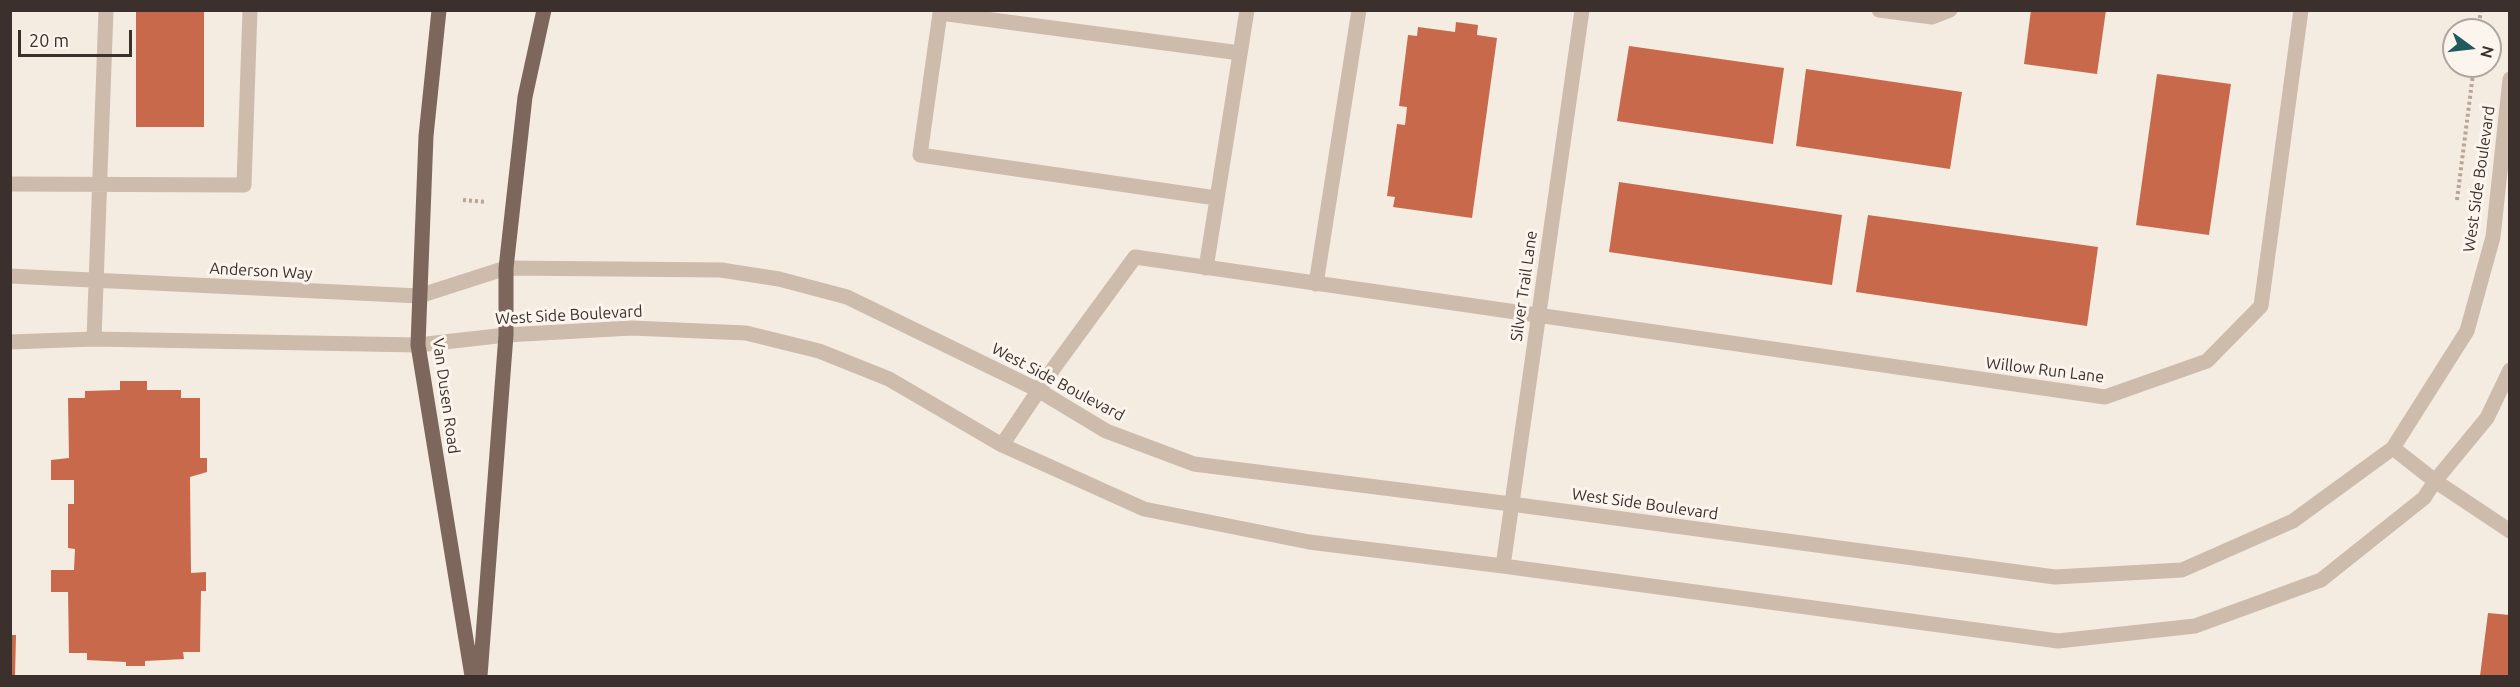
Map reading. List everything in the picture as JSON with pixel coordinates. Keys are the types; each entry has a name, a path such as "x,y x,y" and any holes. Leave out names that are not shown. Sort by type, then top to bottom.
{"main road":[{"name":"Van Dusen Road","path":"439,10 426,136 418,345 472,676"},
{"path":"480,676 506,335 506,268 525,97 544,10"}],"street":[{"path":"94,339 106,10"},
{"path":"10,184 244,185 250,10"},
{"path":"1206,268 1246,10"},
{"path":"1316,284 1359,10"},
{"name":"Silver Trail Lane","path":"1503,566 1582,10"},
{"path":"1879,10 1932,17 1950,10"},
{"name":"Willow Run Lane","path":"1038,390 1135,257 2105,397 2207,361 2261,306 2301,10"},
{"path":"1216,198 920,155 941,12 1240,53"},
{"name":"West Side Boulevard","path":"506,268 721,270 779,279 847,297 1038,390 1106,431 1194,464 2055,577 2182,570 2293,521 2393,448 2467,331 2493,237 2510,79"},
{"name":"Anderson Way","path":"10,276 419,296 506,268"},
{"name":"West Side Boulevard","path":"418,345 506,335 632,328 746,333 819,351 889,379 1002,445 1144,509 1309,542 2058,641 2195,626 2321,580 2424,498 2435,481 2487,418 2510,370"},
{"path":"10,342 94,339 418,345"},
{"path":"1002,445 1038,390"},
{"path":"2393,448 2435,481 2510,531"}],"path":[{"path":"2457,200 2472,78"},
{"path":"464,200 493,203"}],"building":[{"path":"136,10 204,10 204,127 136,127"},
{"path":"2031,10 2106,10 2097,74 2024,64"},
{"path":"1456,22 1478,25 1477,35 1497,38 1472,218 1393,207 1395,197 1387,196 1397,124 1405,125 1407,107 1399,106 1408,35 1417,36 1418,27 1455,32"},
{"path":"1629,46 1784,68 1773,144 1617,121"},
{"path":"1806,69 1962,92 1950,169 1796,146"},
{"path":"2157,74 2231,84 2209,235 2136,225"},
{"path":"1619,182 1842,215 1832,285 1609,252"},
{"path":"1868,215 2098,247 2087,326 1856,292"},
{"path":"120,381 147,381 147,390 181,390 181,398 200,398 200,458 207,458 207,472 190,477 191,573 206,572 206,591 201,591 200,652 183,652 184,659 145,661 145,666 126,666 126,662 87,660 87,653 69,653 68,592 51,592 51,570 74,570 75,549 68,548 68,504 74,504 74,480 51,480 51,460 69,458 68,398 85,398 85,391 120,390"},
{"path":"2488,613 2510,615 2510,676 2480,676"},
{"path":"10,635 16,635 15,676 10,676"}]}
